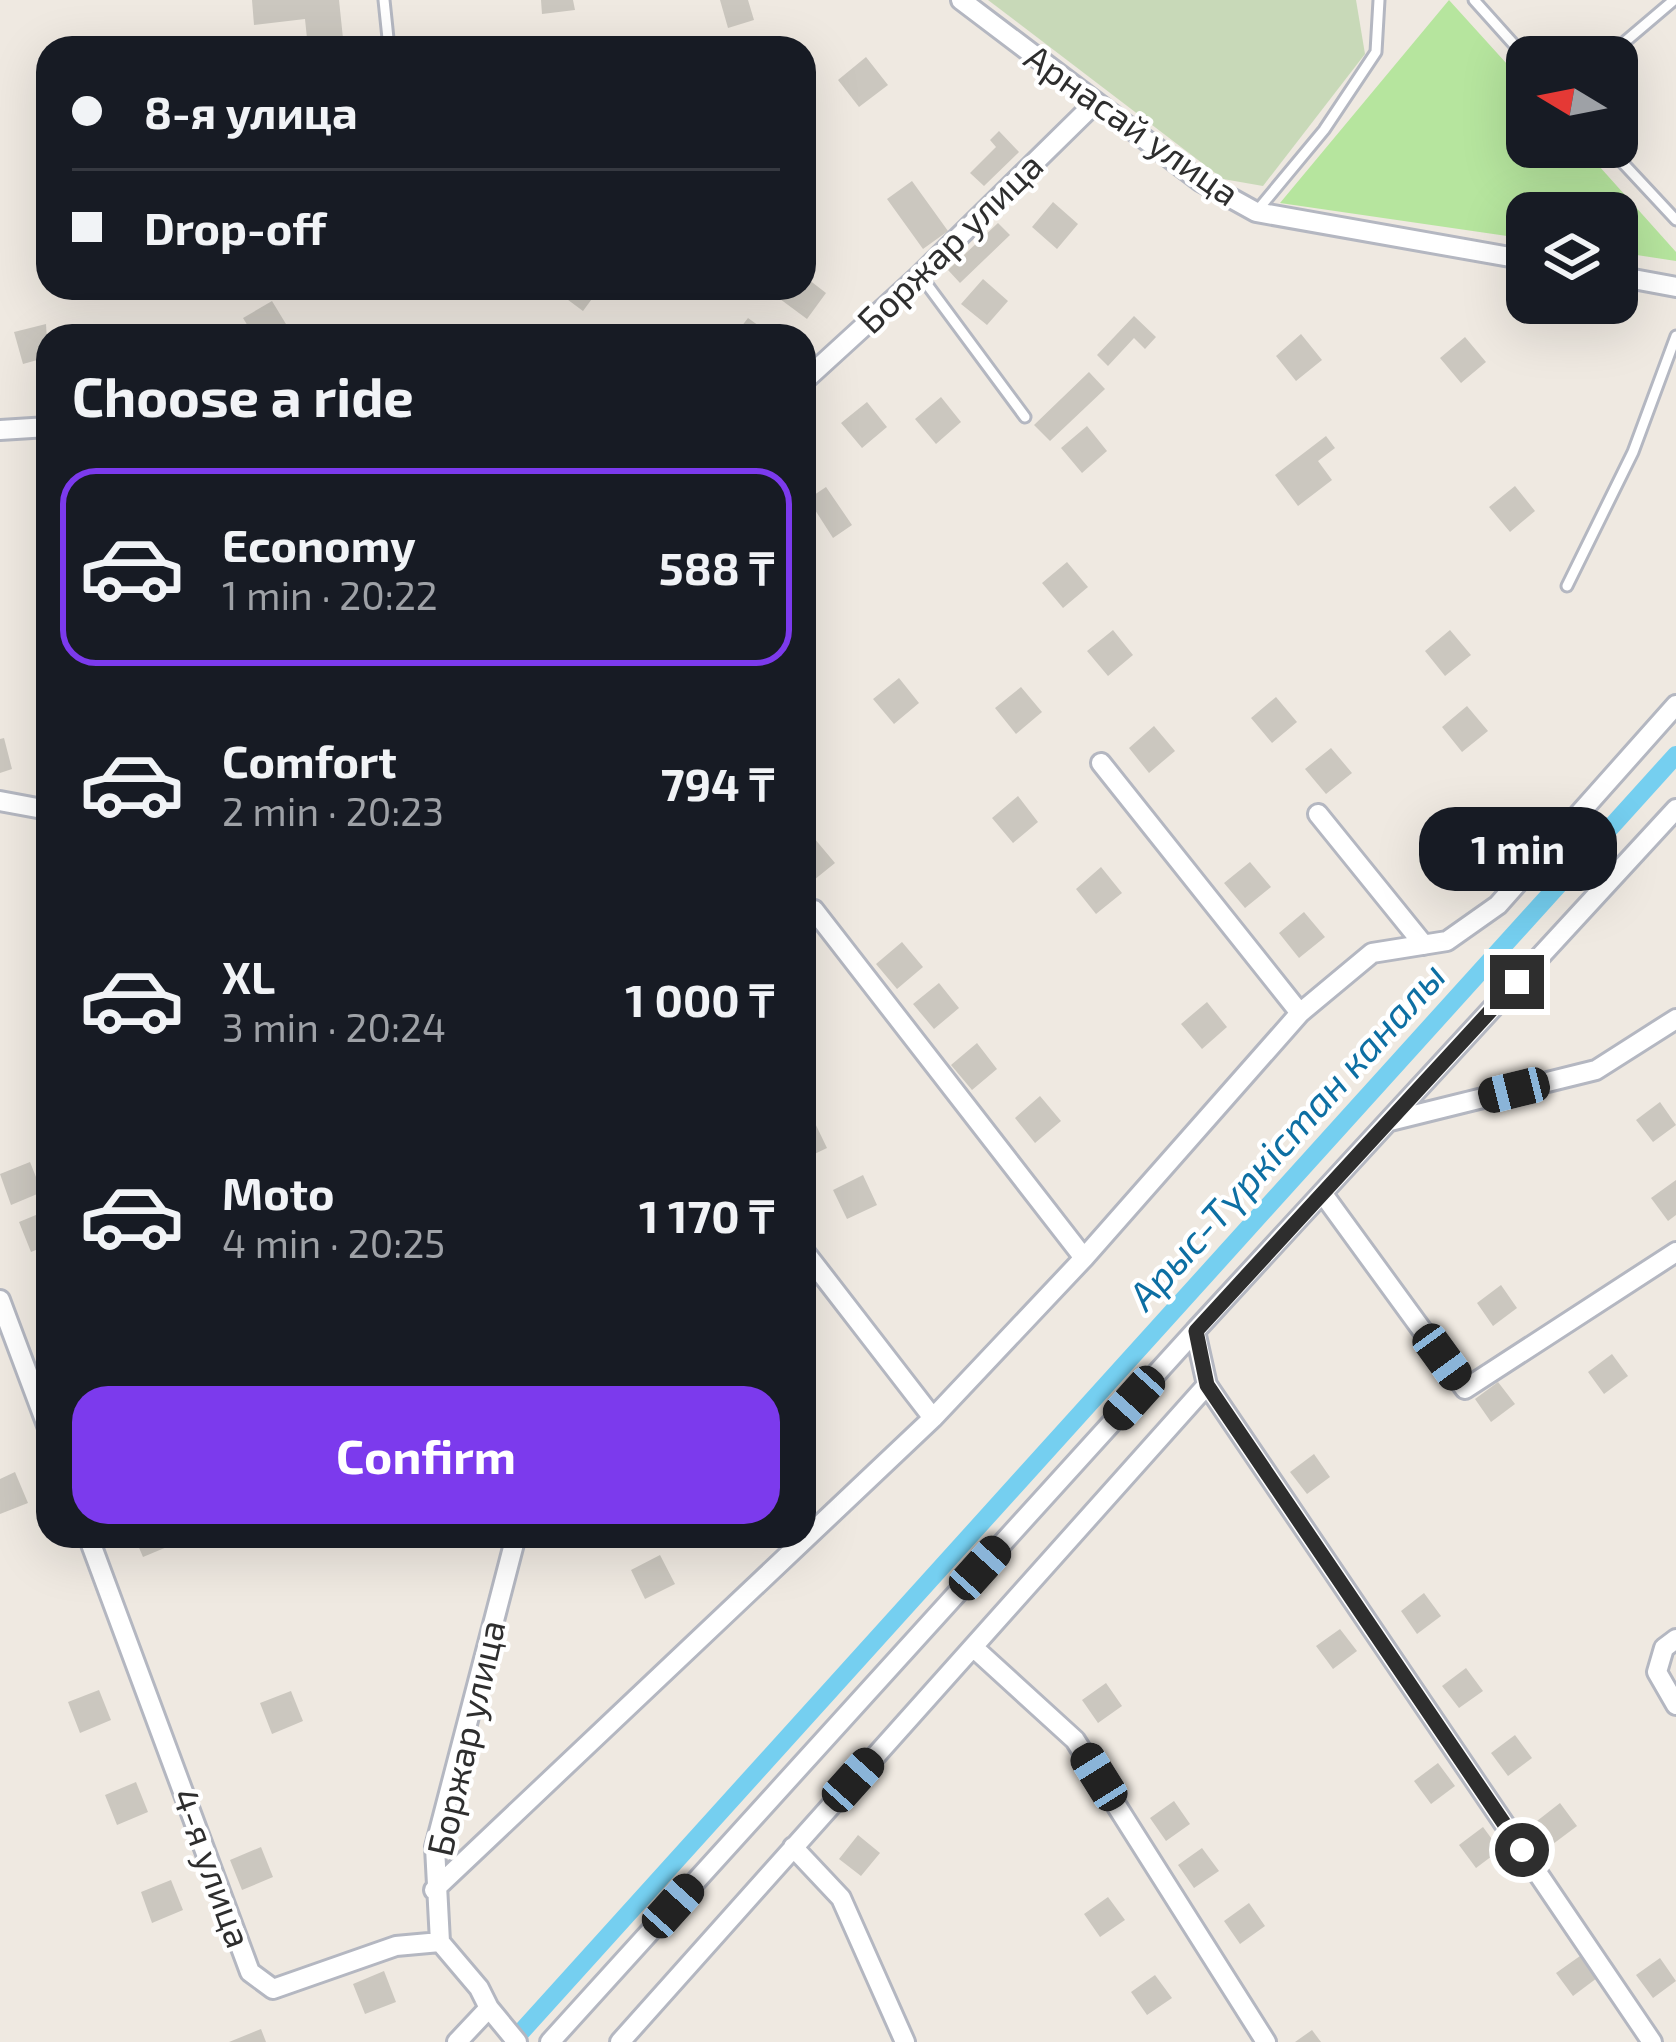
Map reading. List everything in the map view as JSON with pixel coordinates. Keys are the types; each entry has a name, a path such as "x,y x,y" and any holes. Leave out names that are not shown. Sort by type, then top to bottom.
{"street":[{"name":"Арнасай улица","path":"961,0 1200,181 1256,212 1506,256"},
{"name":"Боржар улица","path":"816,370 1095,103"},
{"path":"1638,280 1676,286"},
{"path":"0,430 36,428"},
{"path":"816,1529 933,1418 1084,1258 1300,1013 1372,953 1447,941 1498,905 1676,705"},
{"path":"1101,763 1300,1013"},
{"path":"0,801 36,808"},
{"path":"550,2042 1676,809"},
{"path":"1318,814 1424,945"},
{"path":"816,913 1084,1258"},
{"path":"1390,1121 1596,1070 1676,1019"},
{"path":"1323,1194 1466,1389 1676,1252"},
{"path":"816,1267 933,1418"},
{"path":"0,1300 36,1397"},
{"path":"1196,1331 1207,1385 1652,2042"},
{"path":"620,2042 1207,1385"},
{"name":"4-я улица","path":"92,1548 250,1972 273,1989 396,1946 440,1942"},
{"name":"Боржар улица","path":"440,1942 435,1847 513,1548"},
{"path":"434,1890 796,1548"},
{"path":"1676,1639 1664,1648 1657,1672 1676,1705"},
{"path":"973,1647 1075,1739 1266,2042"},
{"path":"793,1847 841,1898 905,2042"},
{"path":"440,1942 513,2037"},
{"path":"457,2042 489,2008"}],"lane":[{"path":"384,0 388,36"},
{"path":"1256,212 1324,130 1376,52 1379,0"},
{"path":"1474,0 1507,36"},
{"path":"1632,36 1674,0"},
{"path":"1628,168 1676,220"},
{"path":"920,275 1025,417"},
{"path":"1567,586 1633,452 1676,336"}],"green space":[{"path":"988,0 1356,0 1365,54 1263,186 1223,179"},
{"path":"1449,0 1506,63 1506,168 1601,168 1622,192 1506,192 1506,236 1280,203"},
{"path":"1638,210 1676,252 1676,261 1638,255"}],"building":[{"path":"252,0 339,0 343,36 307,36 305,19 254,25"},
{"path":"541,0 573,0 575,10 542,14"},
{"path":"720,0 748,0 754,20 728,28"},
{"path":"866,57 888,85 859,107 838,80"},
{"path":"999,131 1019,152 984,186 970,173 996,147 990,140"},
{"path":"912,181 948,231 923,249 887,199"},
{"path":"1053,202 1078,224 1057,249 1032,227"},
{"path":"998,223 1010,235 960,283 948,270"},
{"path":"983,279 1008,301 987,325 961,304"},
{"path":"816,285 826,293 807,319 781,300 816,300"},
{"path":"568,300 591,300 583,311"},
{"path":"272,301 286,324 247,324 243,318"},
{"path":"1134,316 1156,337 1145,349 1134,338 1108,366 1097,355"},
{"path":"36,326 36,360 23,364 14,332"},
{"path":"1301,334 1322,360 1296,381 1276,356"},
{"path":"1465,337 1486,362 1461,383 1440,358"},
{"path":"1089,372 1105,389 1050,441 1034,425"},
{"path":"941,397 961,422 936,444 915,419"},
{"path":"867,402 887,427 862,448 841,423"},
{"path":"1087,426 1107,451 1082,473 1061,448"},
{"path":"1326,436 1335,448 1318,461 1332,480 1298,506 1275,475"},
{"path":"1515,486 1535,511 1510,532 1489,507"},
{"path":"826,487 852,525 833,538 816,511 816,494"},
{"path":"1067,562 1088,587 1063,608 1042,583"},
{"path":"1113,630 1133,655 1108,676 1087,651"},
{"path":"1450,630 1471,655 1445,676 1425,651"},
{"path":"899,678 919,703 894,724 873,699"},
{"path":"1021,687 1042,712 1016,734 995,708"},
{"path":"1276,697 1297,722 1272,743 1251,718"},
{"path":"1467,706 1488,731 1462,752 1442,727"},
{"path":"1154,726 1175,751 1149,773 1129,748"},
{"path":"4,738 12,769 0,773 0,739"},
{"path":"1331,748 1352,773 1326,794 1305,769"},
{"path":"1018,796 1038,822 1013,843 992,818"},
{"path":"816,840 835,863 816,878"},
{"path":"1250,862 1271,887 1245,908 1224,883"},
{"path":"1101,867 1122,893 1096,914 1076,889"},
{"path":"1304,912 1325,937 1299,958 1279,933"},
{"path":"902,942 923,967 897,989 876,964"},
{"path":"939,983 959,1008 934,1029 913,1004"},
{"path":"1207,1002 1227,1027 1202,1049 1181,1024"},
{"path":"977,1043 997,1069 972,1090 951,1065"},
{"path":"1040,1096 1061,1121 1035,1143 1015,1118"},
{"path":"1660,1102 1676,1125 1653,1142 1636,1120"},
{"path":"816,1125 827,1148 816,1153"},
{"path":"30,1162 36,1195 11,1205 0,1174"},
{"path":"863,1175 877,1205 847,1219 833,1190"},
{"path":"1676,1180 1676,1215 1668,1221 1651,1198"},
{"path":"36,1215 36,1250 31,1252 19,1222"},
{"path":"1501,1285 1517,1308 1493,1326 1477,1303"},
{"path":"1612,1354 1628,1376 1604,1394 1588,1372"},
{"path":"1498,1382 1515,1404 1491,1422 1475,1399"},
{"path":"1314,1454 1330,1477 1307,1494 1290,1472"},
{"path":"15,1472 28,1503 0,1514 0,1479"},
{"path":"139,1548 164,1548 143,1557"},
{"path":"660,1555 675,1584 645,1599 631,1570"},
{"path":"1424,1593 1441,1616 1417,1634 1401,1611"},
{"path":"1340,1629 1357,1651 1333,1669 1316,1646"},
{"path":"1466,1668 1483,1691 1459,1708 1442,1686"},
{"path":"1106,1683 1122,1706 1098,1723 1082,1700"},
{"path":"99,1690 111,1720 80,1733 68,1702"},
{"path":"291,1691 303,1721 272,1734 260,1703"},
{"path":"1515,1735 1532,1758 1508,1776 1491,1753"},
{"path":"1438,1763 1455,1786 1431,1804 1414,1781"},
{"path":"136,1782 148,1812 117,1825 105,1795"},
{"path":"1174,1801 1190,1824 1166,1841 1150,1818"},
{"path":"1560,1803 1577,1826 1553,1844 1537,1821"},
{"path":"1483,1827 1500,1850 1476,1868 1459,1845"},
{"path":"858,1835 880,1853 861,1876 839,1859"},
{"path":"261,1847 273,1877 242,1890 230,1860"},
{"path":"1202,1848 1219,1871 1194,1888 1178,1865"},
{"path":"171,1880 183,1910 152,1923 141,1892"},
{"path":"1108,1897 1125,1920 1100,1937 1084,1914"},
{"path":"1249,1903 1265,1926 1240,1944 1224,1921"},
{"path":"1580,1956 1597,1978 1573,1996 1556,1973"},
{"path":"1660,1958 1676,1981 1653,1998 1636,1975"},
{"path":"384,1971 396,2002 365,2014 353,1984"},
{"path":"1155,1975 1172,1998 1147,2015 1131,1992"},
{"path":"261,2029 266,2042 229,2042"},
{"path":"1312,2030 1321,2042 1295,2042"}],"waterway":[{"name":"Арыс-Түркістан каналы","path":"512,2042 1676,755"}],"route":[{"path":"1517,982 1196,1331 1207,1385 1522,1850"}]}
